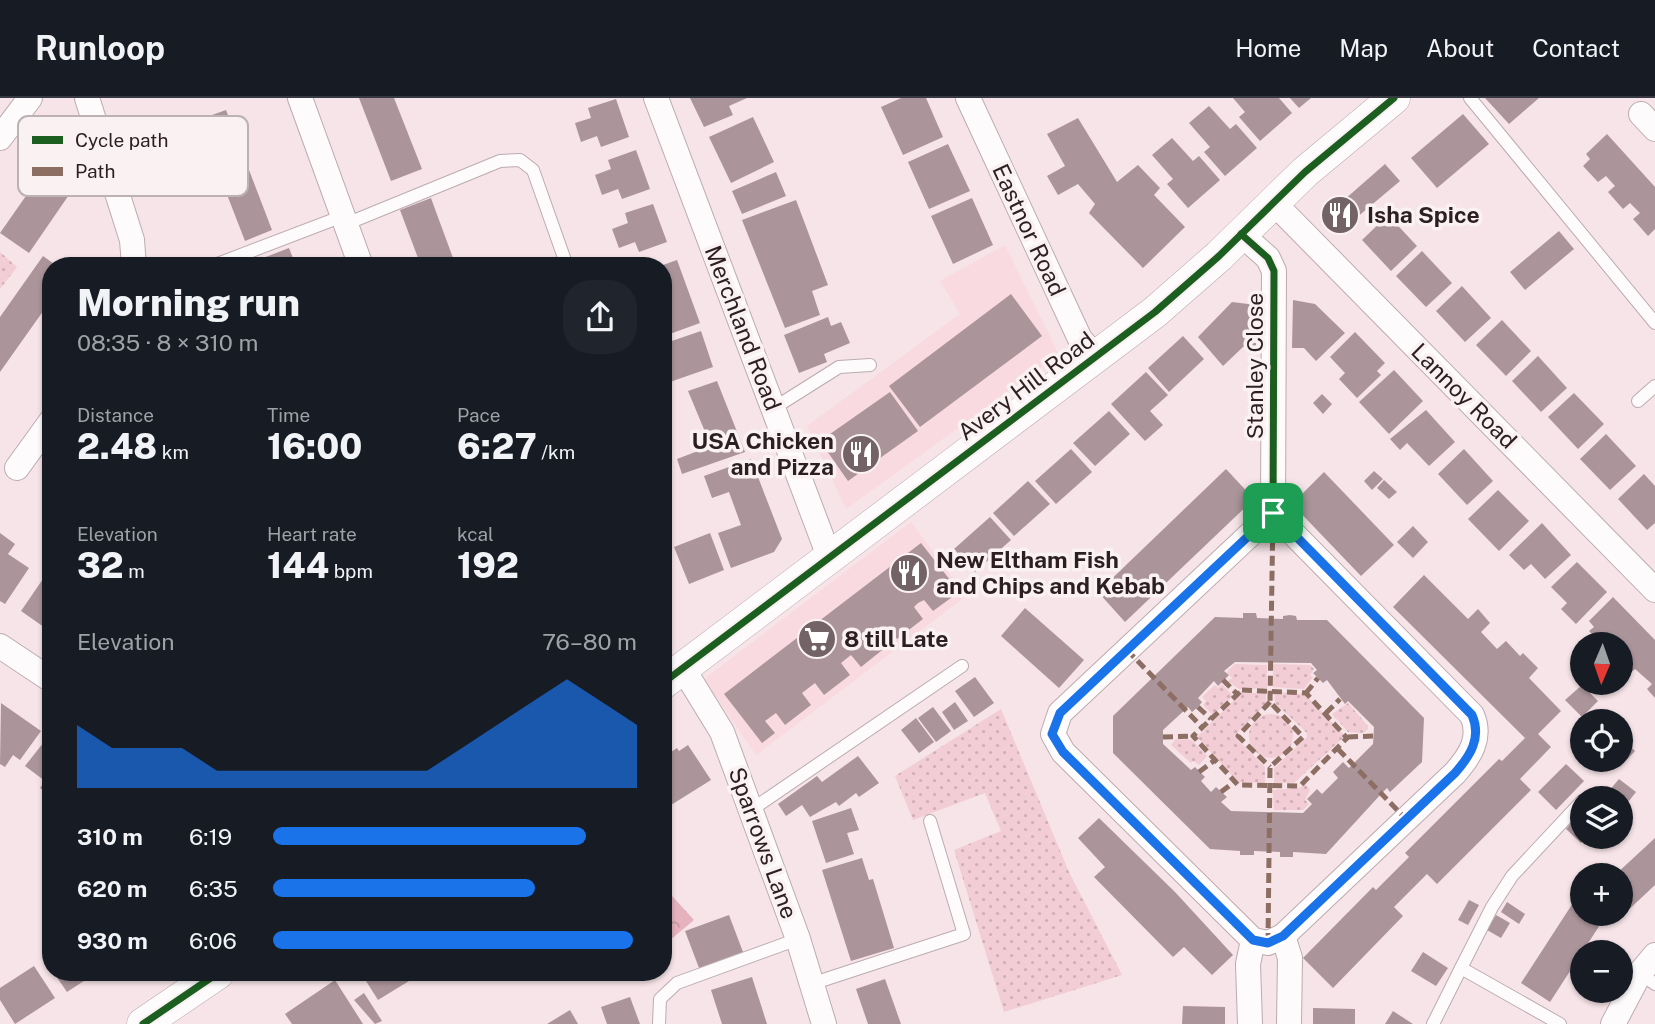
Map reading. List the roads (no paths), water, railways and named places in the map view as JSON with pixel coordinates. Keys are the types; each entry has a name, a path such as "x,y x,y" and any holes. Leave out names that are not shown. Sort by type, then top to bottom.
{"street":[{"path":"0,138 30,98"},
{"path":"87,98 93,116"},
{"path":"300,98 358,257"},
{"name":"Merchland Road","path":"656,98 831,559"},
{"name":"Eastnor Road","path":"968,98 1080,339 1096,357"},
{"name":"Avery Hill Road","path":"674,676 1155,312 1305,172 1394,98"},
{"path":"118,196 132,240 133,257"},
{"name":"Lannoy Road","path":"1273,202 1655,590"},
{"name":"Stanley Close","path":"1241,234 1268,258 1274,271 1273,513"},
{"path":"17,468 42,433"},
{"path":"1273,513 1472,715 1476,724 1473,749 1455,773 1283,936 1268,943 1253,940 1063,752 1052,734 1060,713 1273,513"},
{"path":"0,646 42,674"},
{"name":"Sparrows Lane","path":"674,676 722,732 798,939 824,1024"},
{"path":"1283,936 1290,958 1289,1024"},
{"path":"1250,1024 1248,964 1253,940"},
{"path":"1613,1024 1650,971"},
{"path":"143,1024 206,981"}],"lane":[{"path":"1470,98 1655,323"},
{"path":"238,257 500,161 520,160 533,170 564,257"},
{"path":"774,408 839,368 870,365"},
{"path":"1638,401 1655,386"},
{"path":"751,810 962,666"},
{"path":"1433,1024 1492,907 1513,876 1570,813"},
{"path":"811,984 964,934 930,821"},
{"path":"659,1024 660,999 677,983 798,939"},
{"path":"1461,968 1560,1024"}],"place":[{"name":"Isha Spice","path":"1340,215"},
{"name":"USA Chicken and Pizza","path":"861,454"},
{"name":"New Eltham Fish and Chips and Kebab","path":"909,573"},
{"name":"8 till Late","path":"817,639"}]}
